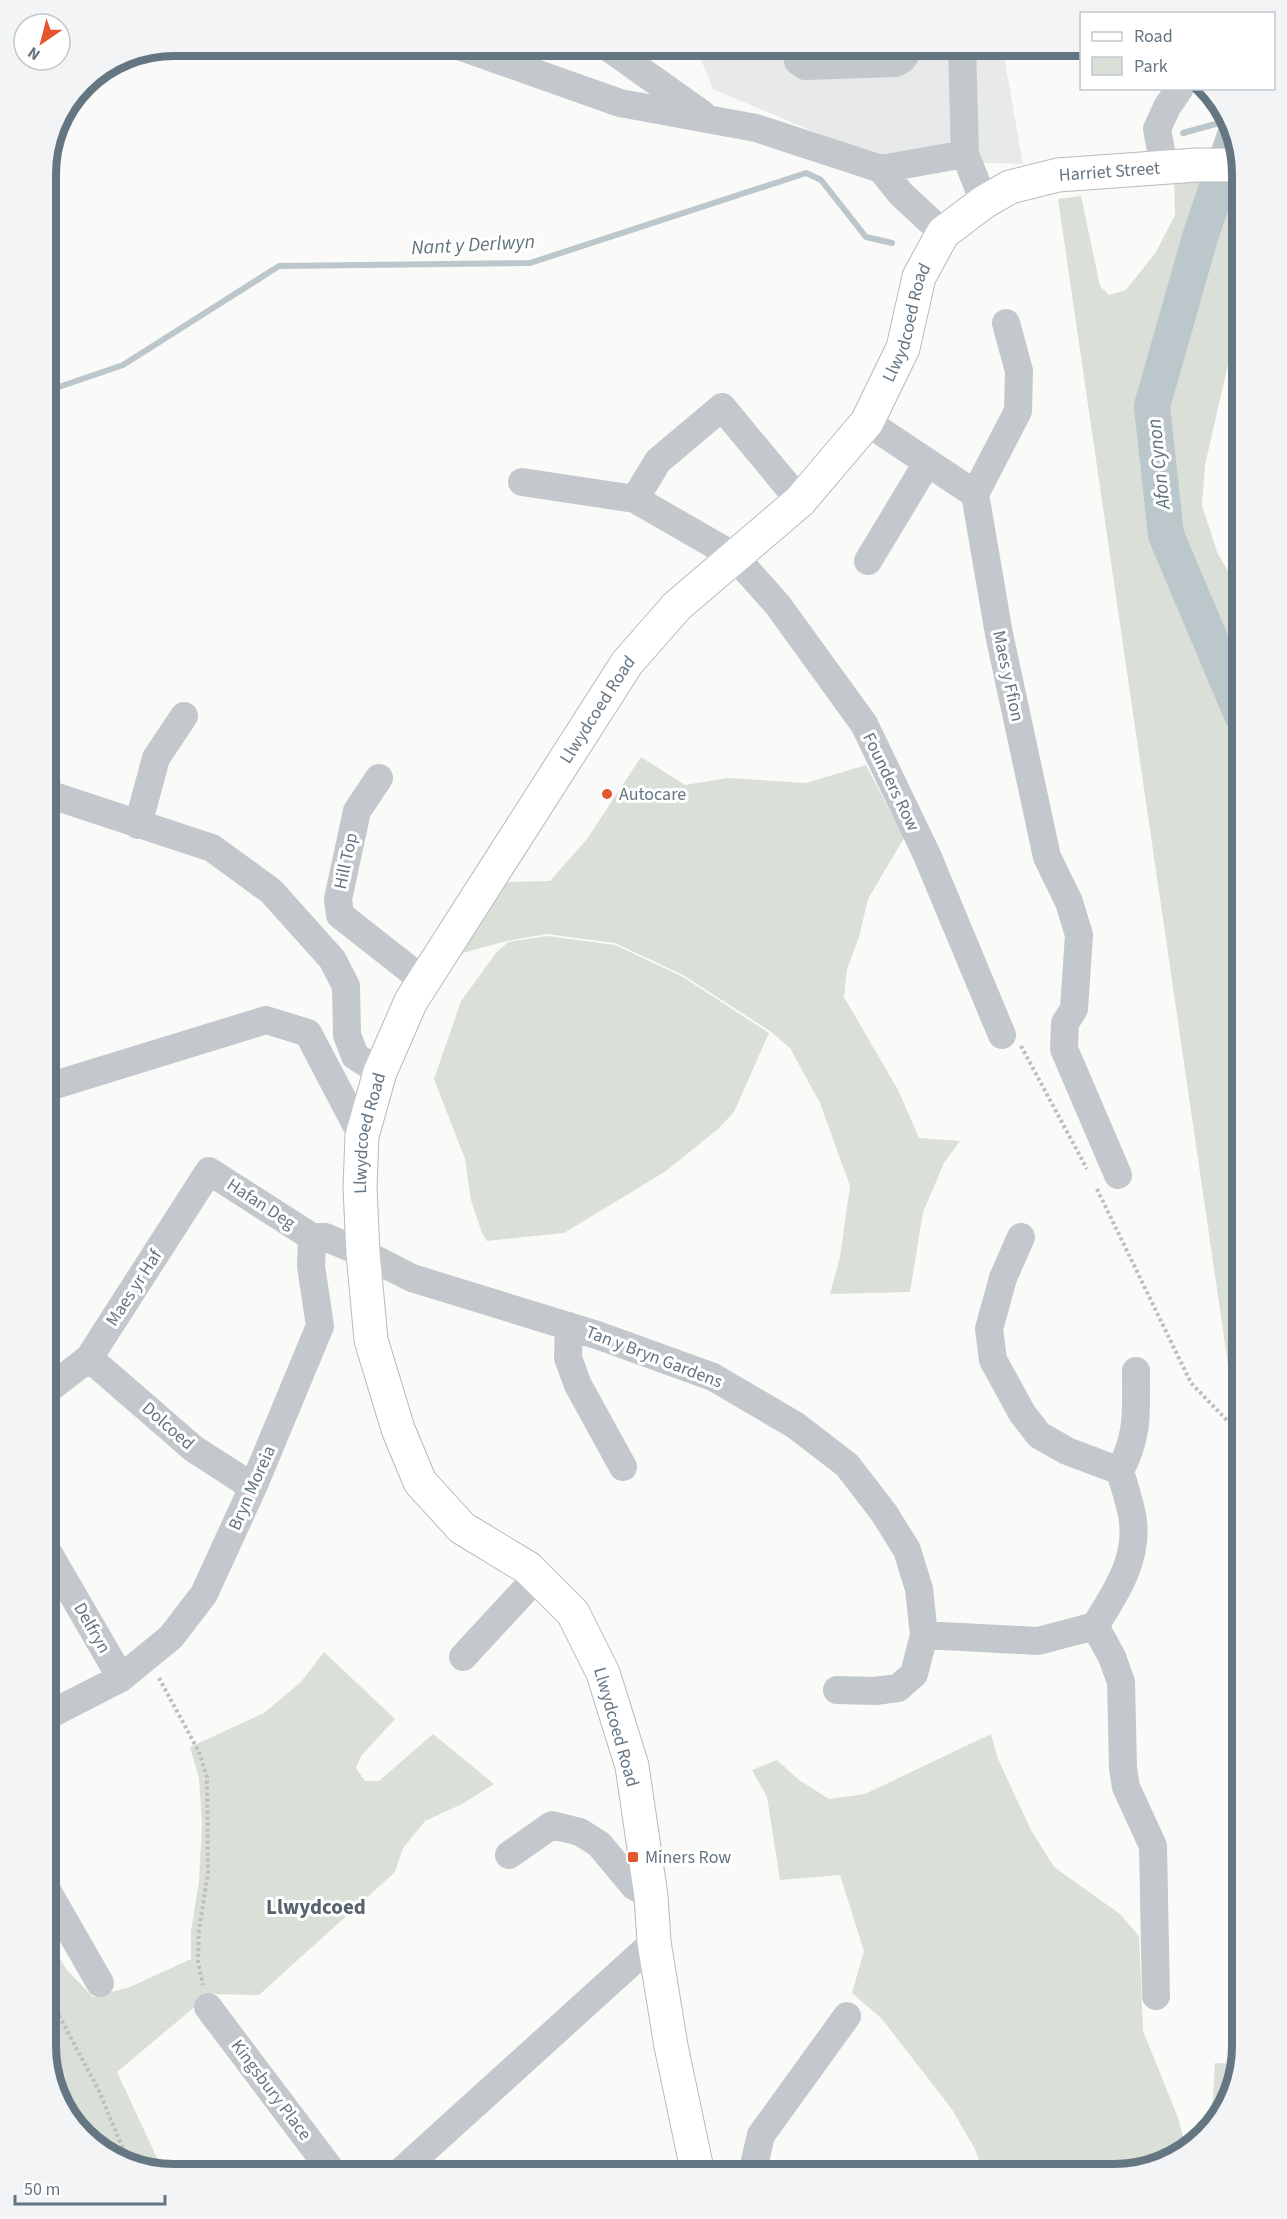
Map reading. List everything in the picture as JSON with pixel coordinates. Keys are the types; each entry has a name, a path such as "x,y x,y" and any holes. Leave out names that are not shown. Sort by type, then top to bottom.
{"main road":[{"name":"Harriet Street","path":"984,202 1010,187 1058,175 1197,165 1231,165"},
{"name":"Llwydcoed Road","path":"696,2164 670,2046 654,1942 651,1896 632,1766 603,1673 573,1613 528,1568 462,1528 420,1482 398,1429 371,1340 360,1186 362,1136 380,1072 411,1001 627,663 677,606 800,501 867,422 903,348 919,277 943,233 984,202"}],"street":[{"path":"487,56 620,103 756,128 881,169 965,154"},
{"path":"620,56 709,119"},
{"path":"797,56 798,62 805,66 895,63 904,56"},
{"path":"962,56 965,154 984,202"},
{"path":"1164,167 1157,129 1167,107 1179,90"},
{"path":"881,169 902,194 943,233"},
{"path":"867,422 975,494 1018,411 1019,370 1006,323"},
{"path":"522,482 635,499 658,461 722,407 800,501"},
{"path":"868,561 927,463"},
{"name":"Maes y Ffion","path":"975,494 999,634 1047,857 1069,902 1079,935 1074,1009 1065,1023 1064,1049 1106,1180"},
{"name":"Founders Row","path":"635,499 734,556 777,604 864,724 927,855 1002,1035"},
{"path":"138,825 156,758 184,716"},
{"name":"Hill Top","path":"379,778 357,811 338,899 340,915 424,981"},
{"path":"56,797 212,848 271,891 332,959 346,986 347,1035 355,1056 380,1072"},
{"path":"56,1085 266,1020 308,1034 362,1136"},
{"name":"Hafan Deg","path":"209,1171 312,1237"},
{"name":"Maes yr Haf","path":"56,1384 89,1358 209,1171"},
{"path":"312,1237 325,1237 363,1252"},
{"name":"Bryn Moreia","path":"56,1711 121,1678 171,1637 204,1594 254,1487 320,1326 311,1266 312,1237"},
{"path":"1021,1237 1003,1278 989,1329 993,1360 1023,1413 1039,1435 1067,1451 1120,1471"},
{"name":"Tan y Bryn Gardens","path":"363,1252 412,1278 569,1326 713,1377 795,1425 847,1465 884,1513 907,1550 919,1589 924,1635 914,1674 898,1688 875,1691 837,1690"},
{"path":"569,1326 568,1358 578,1385 623,1467"},
{"name":"Dolcoed","path":"89,1358 194,1449 254,1487"},
{"path":"924,1635 1038,1641 1095,1626 1123,1579 1132,1550 1132,1517 1120,1471 1130,1451 1136,1427 1136,1371"},
{"name":"Delfryn","path":"56,1566 121,1678"},
{"path":"463,1657 537,1577"},
{"path":"1095,1626 1112,1657 1121,1682 1123,1768 1126,1786 1153,1846 1156,1996"},
{"path":"509,1855 552,1825 580,1832 599,1844 634,1886 651,1896"},
{"path":"56,1906 100,1983"},
{"path":"410,2163 654,1942"},
{"name":"Kingsbury Place","path":"208,2007 326,2163"},
{"path":"754,2164 761,2135 847,2016"}],"path":[{"path":"1002,1035 1017,1037 1090,1174"},
{"path":"1106,1180 1191,1383 1232,1426"},
{"path":"148,1656 199,1752 207,1777 208,1873 199,1930 198,1962 208,2007"},
{"path":"56,2010 98,2089 124,2152"}],"shaded area":[{"path":"700,56 1004,56 1023,164 880,160 713,89"}],"green space":[{"path":"1174,177 1232,182 1232,351 1205,465 1202,505 1217,552 1232,578 1232,1392 1058,199 1081,196 1100,286 1109,295 1126,290 1156,252 1175,215"},
{"path":"641,757 685,785 728,778 806,783 866,765 904,838 868,899 859,937 847,969 844,997 898,1090 919,1138 960,1141 944,1163 923,1212 910,1292 830,1294 840,1257 850,1186 820,1103 790,1048 770,1031 683,975 615,943 547,934 506,941 456,955 506,882 550,881 587,839"},
{"path":"547,936 615,945 683,977 769,1033 734,1112 718,1129 666,1171 564,1233 487,1241 471,1200 465,1159 434,1079 461,1001 496,953 508,942"},
{"path":"324,1652 395,1719 361,1756 356,1768 365,1781 379,1781 433,1734 494,1784 462,1804 425,1821 403,1848 395,1872 259,1995 210,1994 117,2072 159,2162 135,2157 108,2144 85,2123 75,2111 62,2084 56,2054 56,1952 66,1969 93,1997 130,1987 191,1959 191,1931 199,1881 202,1824 199,1778 190,1747 264,1713 301,1682"},
{"path":"991,1734 998,1759 1031,1830 1054,1867 1120,1914 1139,1936 1143,2031 1177,2115 1184,2140 1152,2157 1114,2164 980,2164 975,2149 951,2108 882,2019 852,1993 864,1951 840,1875 780,1880 767,1797 752,1770 777,1760 799,1780 829,1799 865,1794"},
{"path":"1215,2063 1230,2064 1225,2084 1212,2111"}],"waterway":[{"name":"Nant y Derlwyn","path":"1183,133 1220,123"},
{"name":"Afon Cynon","path":"1229,153 1201,234 1152,406 1166,535 1232,691"},
{"name":"Nant y Derlwyn","path":"56,388 123,365 279,266 530,263 806,173 821,180 866,237 892,243"}],"place":[{"name":"Autocare","path":"607,794"},
{"name":"Miners Row","path":"633,1857"}],"district":[{"name":"Llwydcoed","path":"316,1907"}]}
